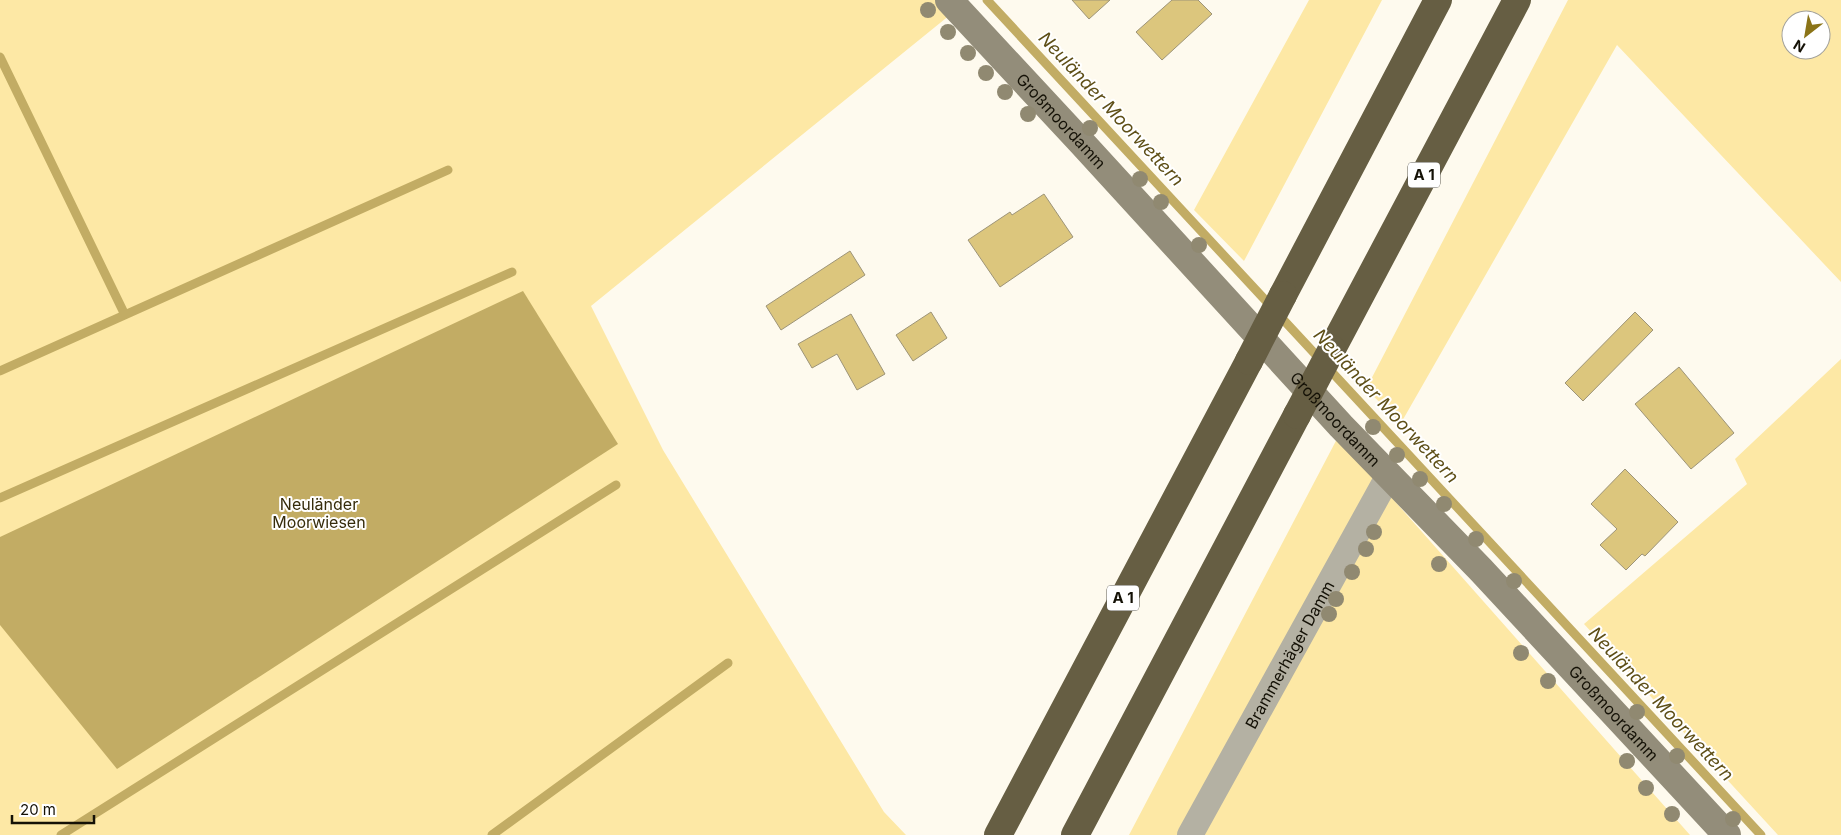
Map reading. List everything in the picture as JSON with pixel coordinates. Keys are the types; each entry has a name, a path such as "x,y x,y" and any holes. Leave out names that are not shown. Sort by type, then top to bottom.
{"highway":[{"name":"A 1","path":"998,835 1438,0"},
{"name":"A 1","path":"1075,835 1517,0"}],"street":[{"name":"Großmoordamm","path":"948,0 1082,142 1226,301 1481,570 1727,835"},
{"name":"Brammerhäger Damm","path":"1190,835 1389,475"}],"green space":[{"name":"Neuländer Moorwiesen","path":"0,0 955,0 961,6 591,306 663,450 884,812 906,835 0,835"},
{"path":"1309,0 1382,0 1244,261 1194,210"},
{"path":"1568,0 1841,0 1841,282 1617,45 1401,423 1366,389"},
{"path":"1841,359 1841,835 1778,835 1584,624 1747,484 1735,459"},
{"path":"1338,437 1690,835 1129,835"}],"shaded area":[{"path":"523,291 618,444 117,769 0,625 0,537"}],"building":[{"path":"1072,0 1110,0 1089,19"},
{"path":"1172,0 1198,0 1212,14 1162,60 1136,32"},
{"path":"1044,194 1073,237 1000,287 968,240 1010,212 1012,215"},
{"path":"850,251 865,275 781,330 766,306"},
{"path":"931,312 947,338 913,361 896,335"},
{"path":"1635,312 1653,330 1583,401 1565,383"},
{"path":"851,314 885,374 857,390 837,354 812,368 798,344"},
{"path":"1679,367 1734,433 1691,469 1635,404"},
{"path":"1625,469 1678,522 1645,556 1642,554 1626,570 1600,545 1617,529 1591,504"}],"waterway":[{"name":"Neuländer Moorwettern","path":"987,0 1761,835"},
{"path":"0,57 125,315"},
{"path":"0,371 448,170"},
{"path":"0,498 512,272"},
{"path":"61,835 616,485"},
{"path":"492,835 728,663"}]}
